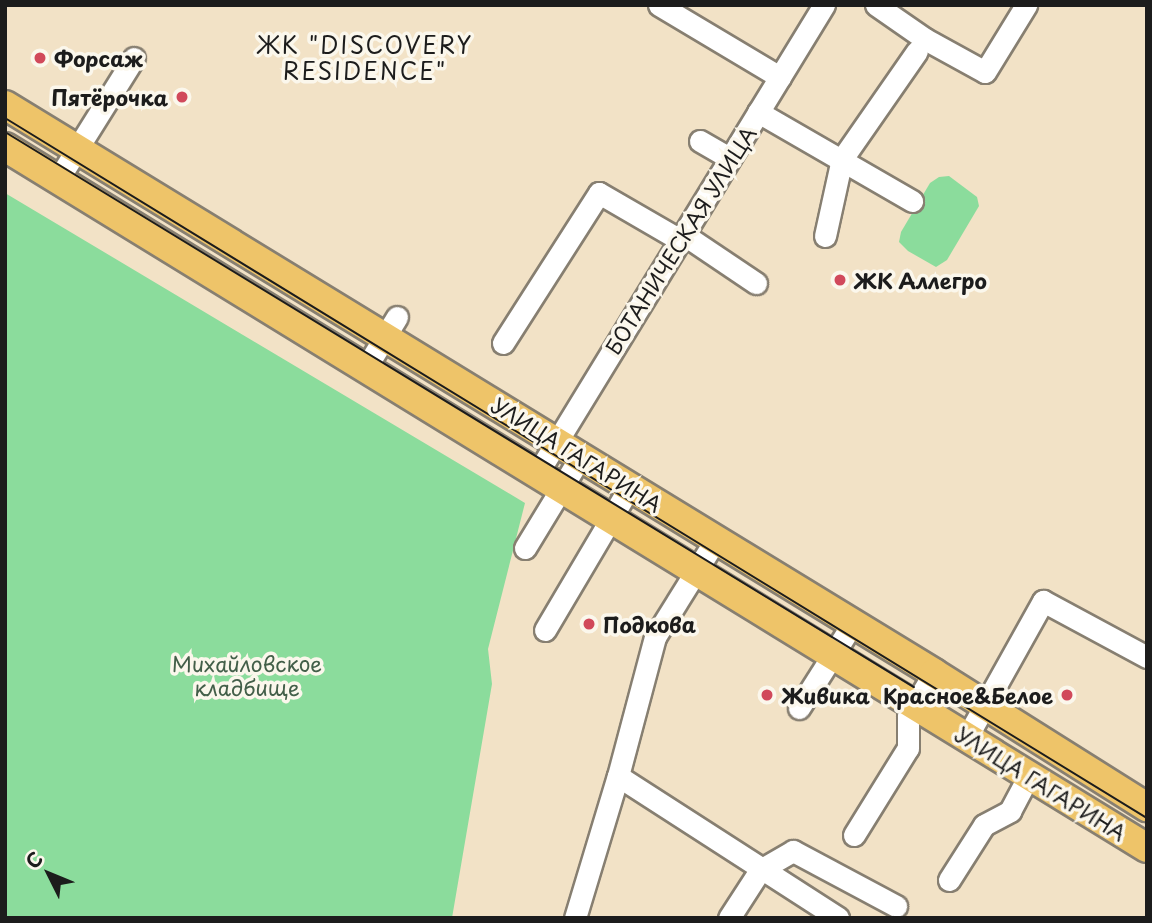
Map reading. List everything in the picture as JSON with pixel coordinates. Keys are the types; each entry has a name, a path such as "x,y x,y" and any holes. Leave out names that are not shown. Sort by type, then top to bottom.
{"main road":[{"name":"УЛИЦА ГАГАРИНА","path":"5,105 391,326 557,441 1147,807"},
{"name":"УЛИЦА ГАГАРИНА","path":"5,147 1147,848"}],"street":[{"path":"659,5 780,77"},
{"name":"БОТАНИЧЕСКАЯ УЛИЦА","path":"537,474 824,5"},
{"path":"876,5 925,39 985,72 1026,5"},
{"path":"825,236 842,159 917,51"},
{"path":"57,181 134,58"},
{"path":"758,112 912,201"},
{"path":"700,141 730,158"},
{"path":"503,343 599,193 681,237 756,283"},
{"path":"365,369 391,326"},
{"path":"524,548 581,456"},
{"path":"545,630 630,486"},
{"path":"575,918 618,776 655,637 716,538"},
{"path":"967,737 1044,601 1147,657"},
{"path":"799,708 853,623"},
{"path":"855,835 908,748 908,716 934,673"},
{"path":"618,776 838,918"},
{"path":"998,837 1029,776"},
{"path":"949,880 984,825 1010,811"},
{"path":"729,918 760,870 793,851 896,906"}],"green space":[{"path":"949,176 977,197 979,206 947,260 936,267 908,251 899,242 901,232 930,183 939,177"},
{"name":"Михайловское кладбище","path":"5,193 525,503 488,649 492,684 452,918 5,918"}],"tram line":[{"path":"5,118 1147,818"},
{"path":"5,132 914,687"}],"place":[{"name":"Форсаж","path":"40,58"},
{"name":"Пятёрочка","path":"182,97"},
{"name":"ЖК Аллегро","path":"840,280"},
{"name":"Подкова","path":"589,624"},
{"name":"Живика","path":"767,695"},
{"name":"Красное&Белое","path":"1067,695"}],"district":[{"name":"ЖК \"DISCOVERY RESIDENCE\"","path":"365,58"}]}
